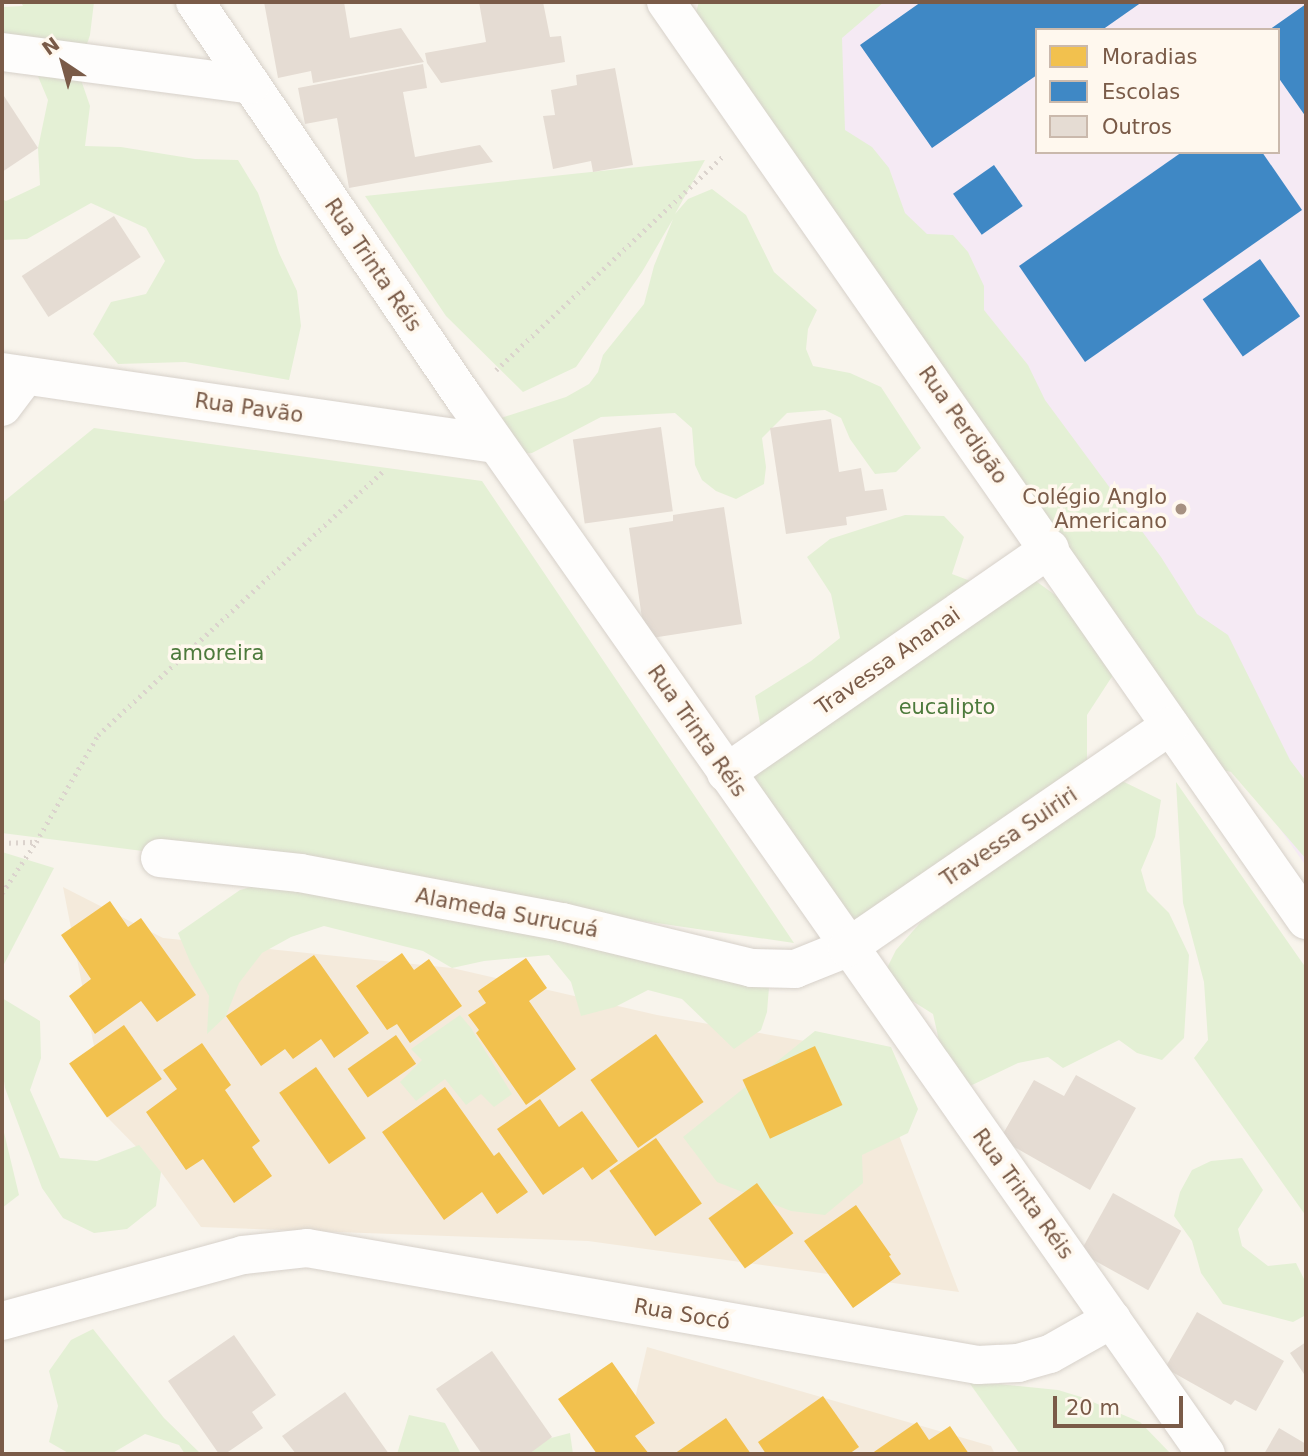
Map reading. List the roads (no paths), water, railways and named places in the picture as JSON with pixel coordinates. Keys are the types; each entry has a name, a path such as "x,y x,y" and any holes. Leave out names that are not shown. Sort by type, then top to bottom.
{"street":[{"name":"Rua Trinta Réis","path":"195,2 496,444 847,948 1206,1454"},
{"name":"Rua Perdigão","path":"666,2 1050,549 1306,920"},
{"path":"2,52 251,85"},
{"path":"2,407 13,374"},
{"name":"Rua Pavão","path":"13,374 496,444"},
{"name":"Travessa Ananai","path":"726,773 1050,549"},
{"name":"Travessa Suiriri","path":"847,948 1170,726"},
{"name":"Alameda Surucuá","path":"160,858 300,873 562,922 752,968 795,969 847,948"},
{"name":"Rua Socó","path":"2,1321 243,1255 307,1248 978,1365 1018,1363 1050,1354 1112,1319"}],"place":[{"name":"Colégio Anglo Americano","path":"1181,509"}],"park label":[{"name":"amoreira","path":"217,653"},
{"name":"eucalipto","path":"947,707"}]}
